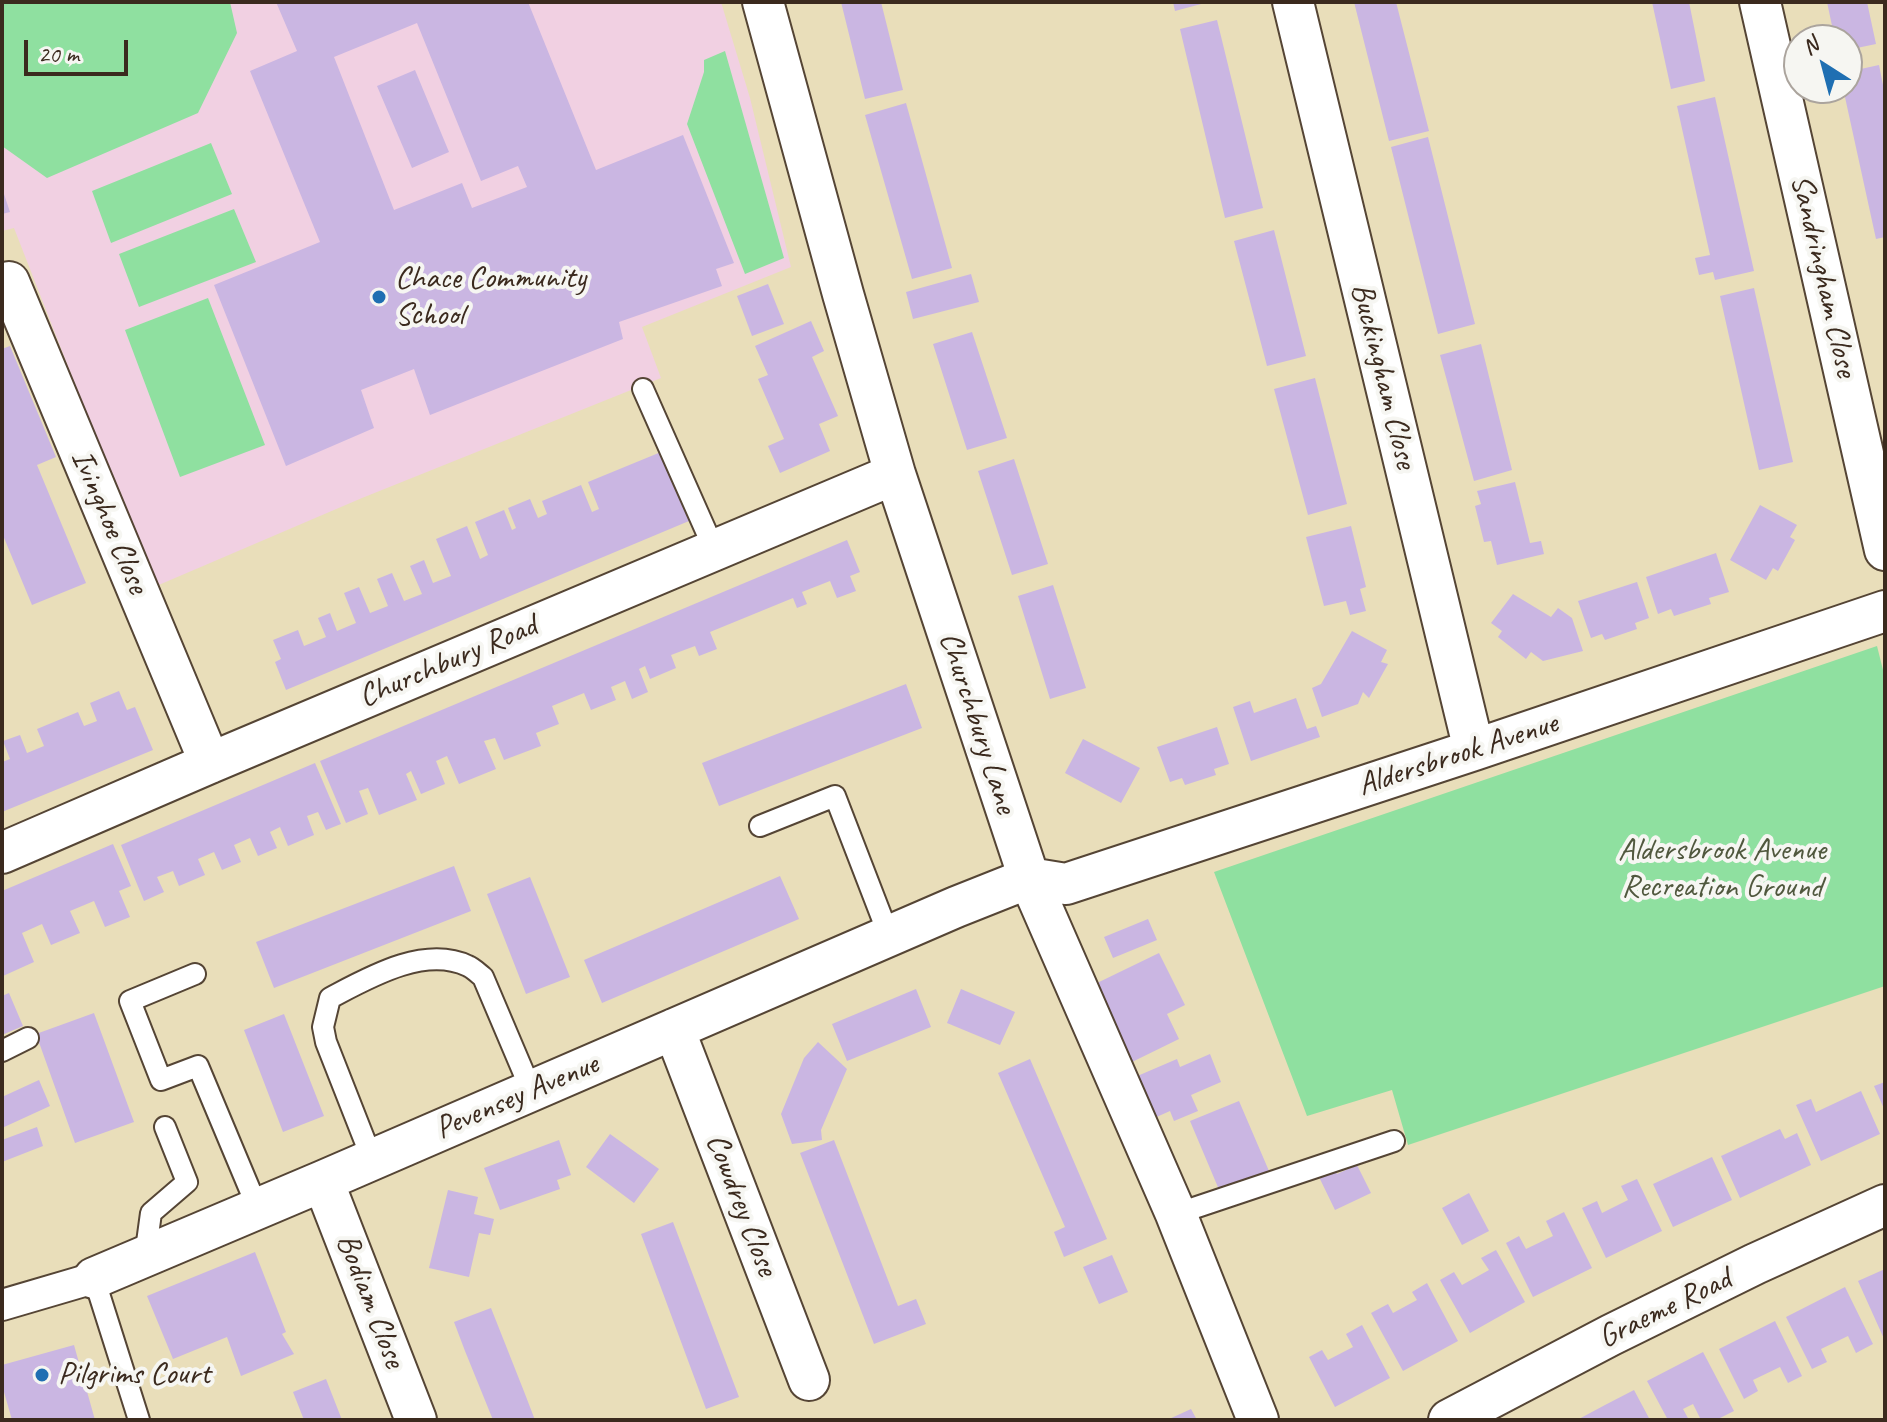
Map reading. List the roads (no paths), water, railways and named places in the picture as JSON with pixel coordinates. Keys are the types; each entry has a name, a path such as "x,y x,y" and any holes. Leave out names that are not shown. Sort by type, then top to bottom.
{"street":[{"name":"Churchbury Lane","path":"763,2 895,474 1029,878 1176,1214 1258,1420"},
{"name":"Buckingham Close","path":"1293,2 1474,750"},
{"name":"Sandringham Close","path":"1760,2 1885,550"},
{"name":"Ivinghoe Close","path":"9,282 210,763"},
{"name":"Churchbury Road","path":"2,853 895,474"},
{"name":"Aldersbrook Avenue","path":"1029,878 1066,884 1885,611"},
{"name":"Pevensey Avenue","path":"2,1305 94,1278 145,1257 1029,878"},
{"name":"Cowdrey Close","path":"674,1029 809,1380"},
{"name":"Bodiam Close","path":"323,1181 416,1420"},
{"name":"Graeme Road","path":"1449,1420 1611,1335 1755,1264 1885,1205"}],"lane":[{"path":"643,389 714,549"},
{"path":"760,826 835,796 889,936"},
{"path":"372,1159 326,1042 323,1027 330,998 372,976 407,963 440,959 468,966 483,977 531,1090"},
{"path":"195,974 130,1001 161,1080 198,1066 258,1209"},
{"path":"2,1051 28,1038"},
{"path":"145,1257 151,1213 187,1182 165,1127"},
{"path":"1176,1214 1394,1141"},
{"path":"94,1278 139,1420"}],"place":[{"name":"Chace Community School","path":"379,297"},
{"name":"Pilgrims Court","path":"42,1375"}],"park label":[{"name":"Aldersbrook Avenue Recreation Ground","path":"1722,870"}]}
